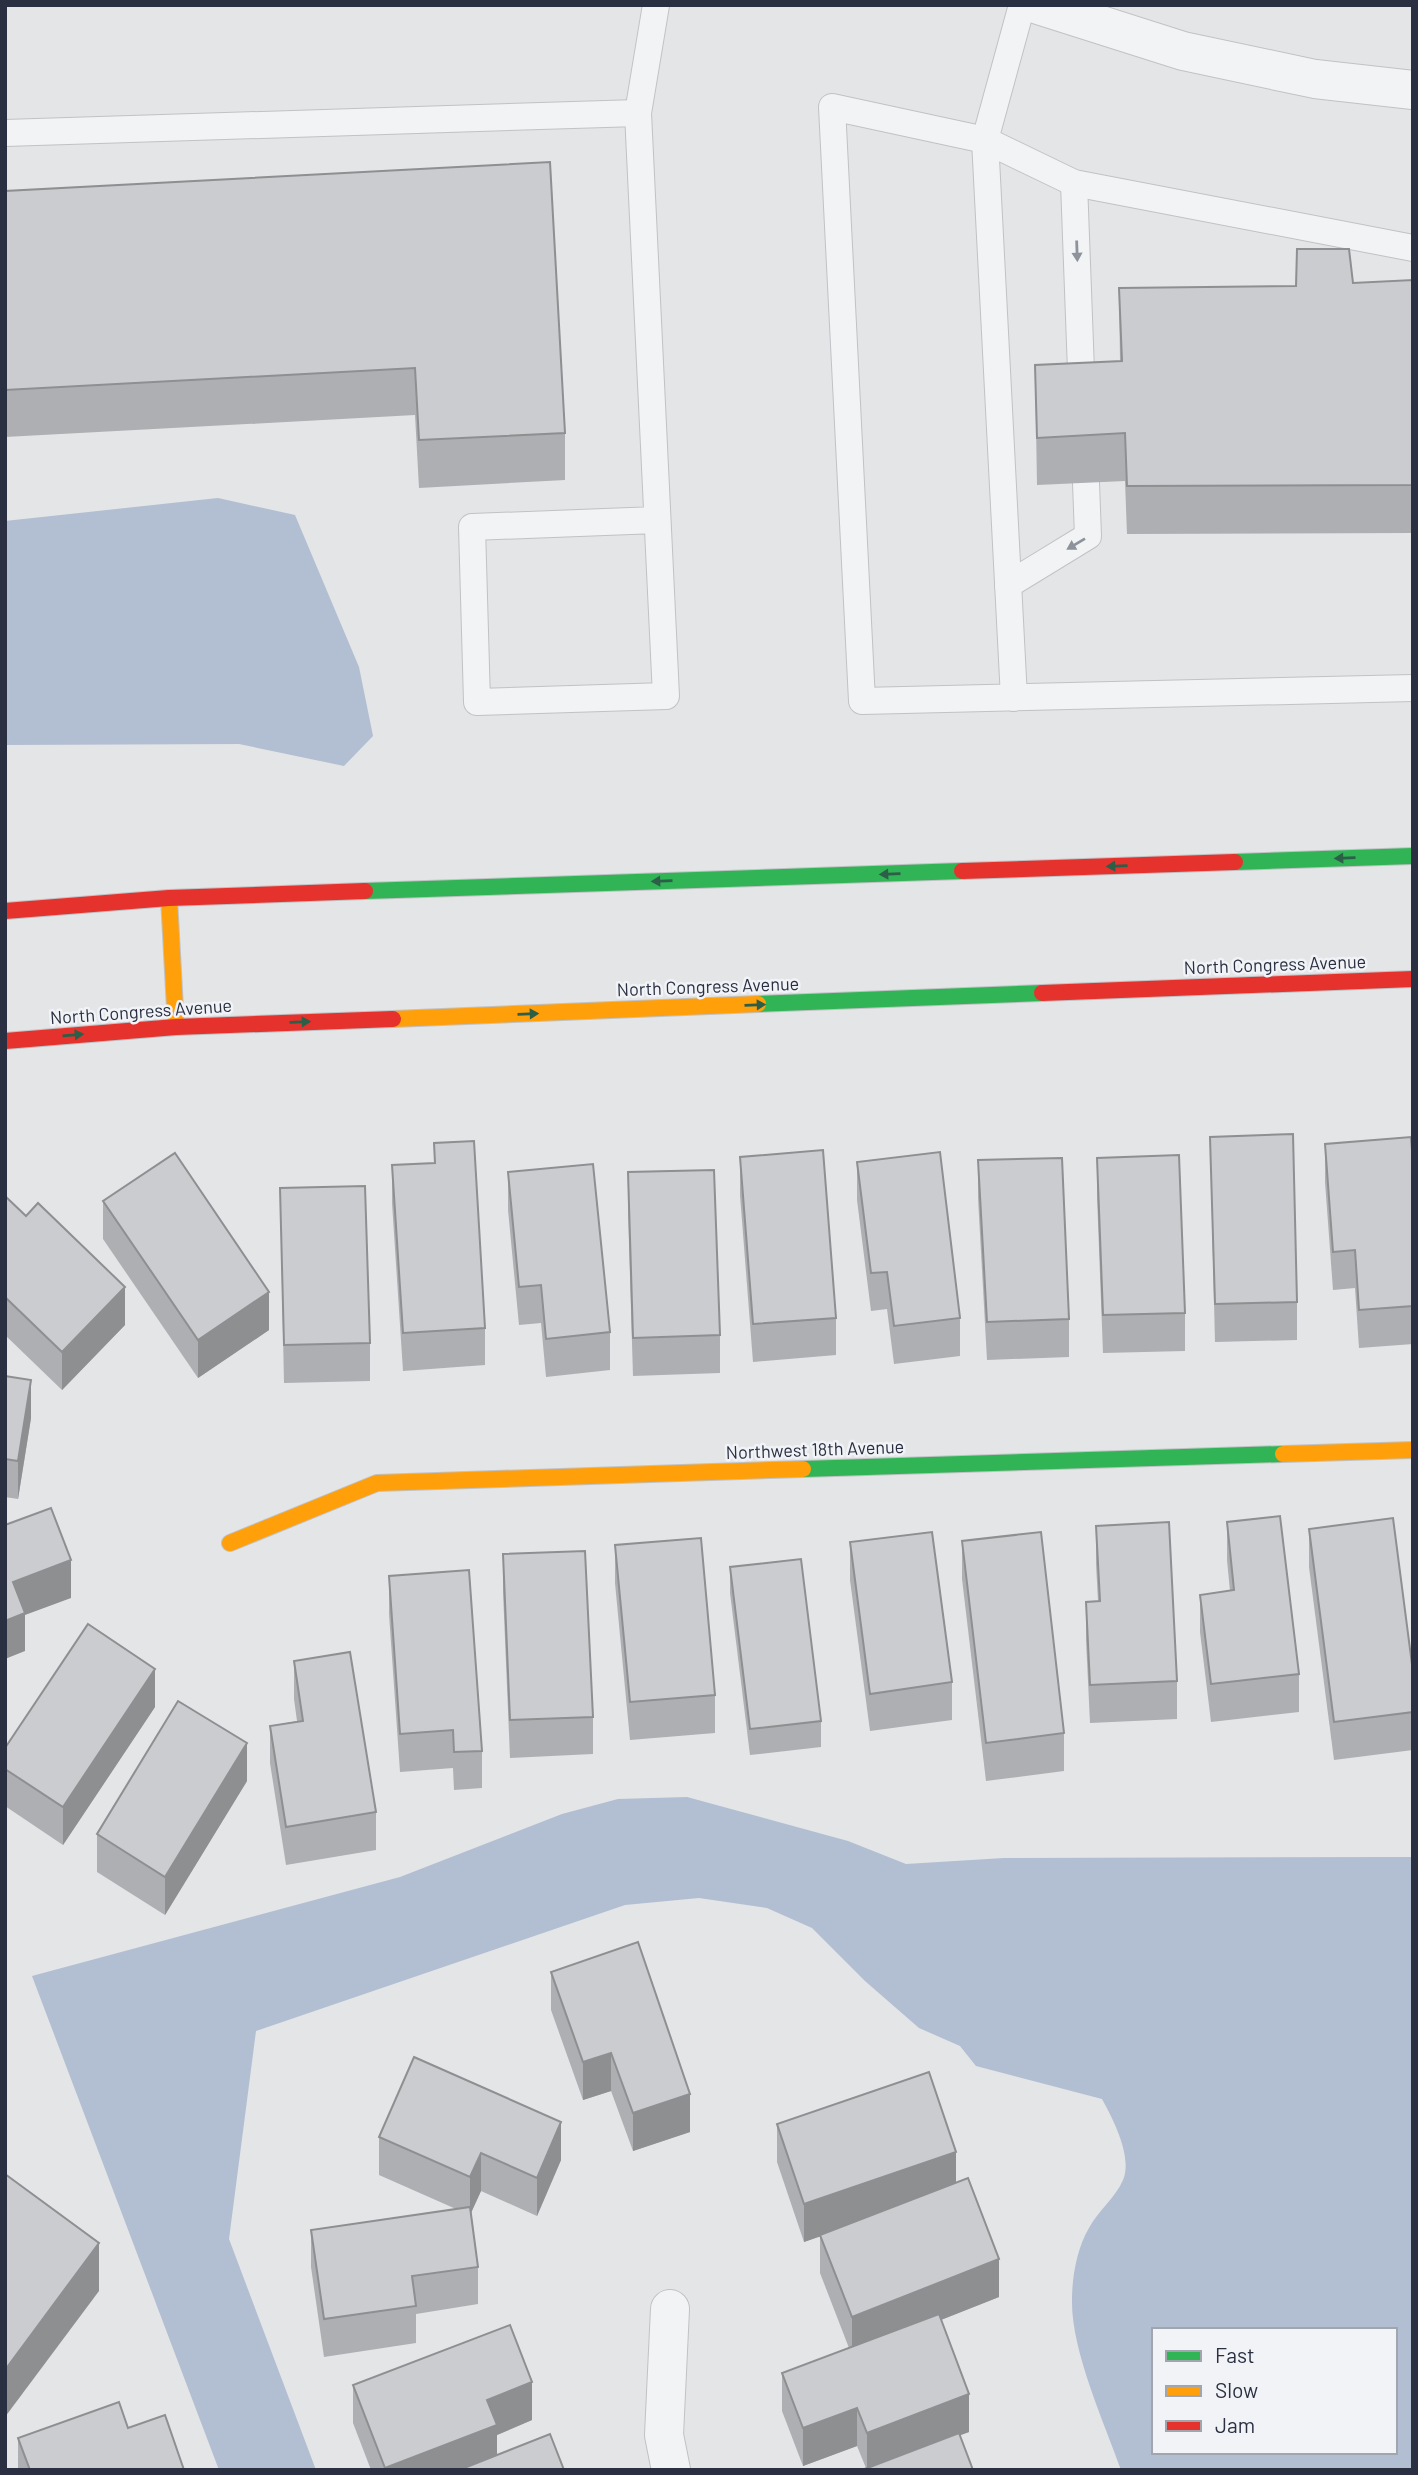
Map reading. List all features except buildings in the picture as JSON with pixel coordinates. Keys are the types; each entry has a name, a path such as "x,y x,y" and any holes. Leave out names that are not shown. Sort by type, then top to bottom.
{"main road":[{"path":"5,911 169,898 1413,856"},
{"path":"169,898 176,1027"},
{"name":"North Congress Avenue","path":"5,1041 176,1027 1413,979"},
{"name":"Northwest 18th Avenue","path":"230,1544 377,1483 1413,1450"}],"street":[{"path":"1038,5 1183,51 1315,79 1413,90"},
{"path":"670,2309 664,2435 671,2470"}],"lane":[{"path":"656,5 638,113 666,696 477,702 472,527 657,520"},
{"path":"1014,698 985,140 1022,5"},
{"path":"1413,248 1074,183 985,140 832,107 862,701 1413,688"},
{"path":"5,133 638,113"},
{"path":"1074,183 1083,410"},
{"path":"1008,585 1088,536 1086,483"}],"water":[{"path":"218,498 295,515 359,667 373,736 344,766 239,744 5,745 5,521"},
{"path":"687,1797 848,1841 906,1864 1004,1858 1413,1857 1413,2470 1121,2470 1083,2363 1073,2320 1074,2272 1081,2244 1093,2222 1120,2186 1125,2171 1124,2150 1102,2099 976,2066 960,2046 919,2028 865,1981 812,1928 767,1908 699,1898 625,1905 256,2031 229,2239 316,2470 219,2470 32,1976 400,1877 562,1814 618,1799"}],"traffic: fast":[{"path":"1235,862 1413,856"},
{"path":"365,891 962,871"},
{"path":"758,1004 1042,993"},
{"path":"803,1469 1283,1454"}],"traffic: slow":[{"path":"169,898 176,1027"},
{"path":"393,1019 758,1004"},
{"path":"1283,1454 1413,1450"},
{"path":"230,1543 377,1483 803,1469"}],"traffic: jam":[{"path":"962,871 1235,862"},
{"path":"5,911 169,898 365,891"},
{"path":"1042,993 1413,979"},
{"path":"5,1041 176,1027 393,1019"}]}
